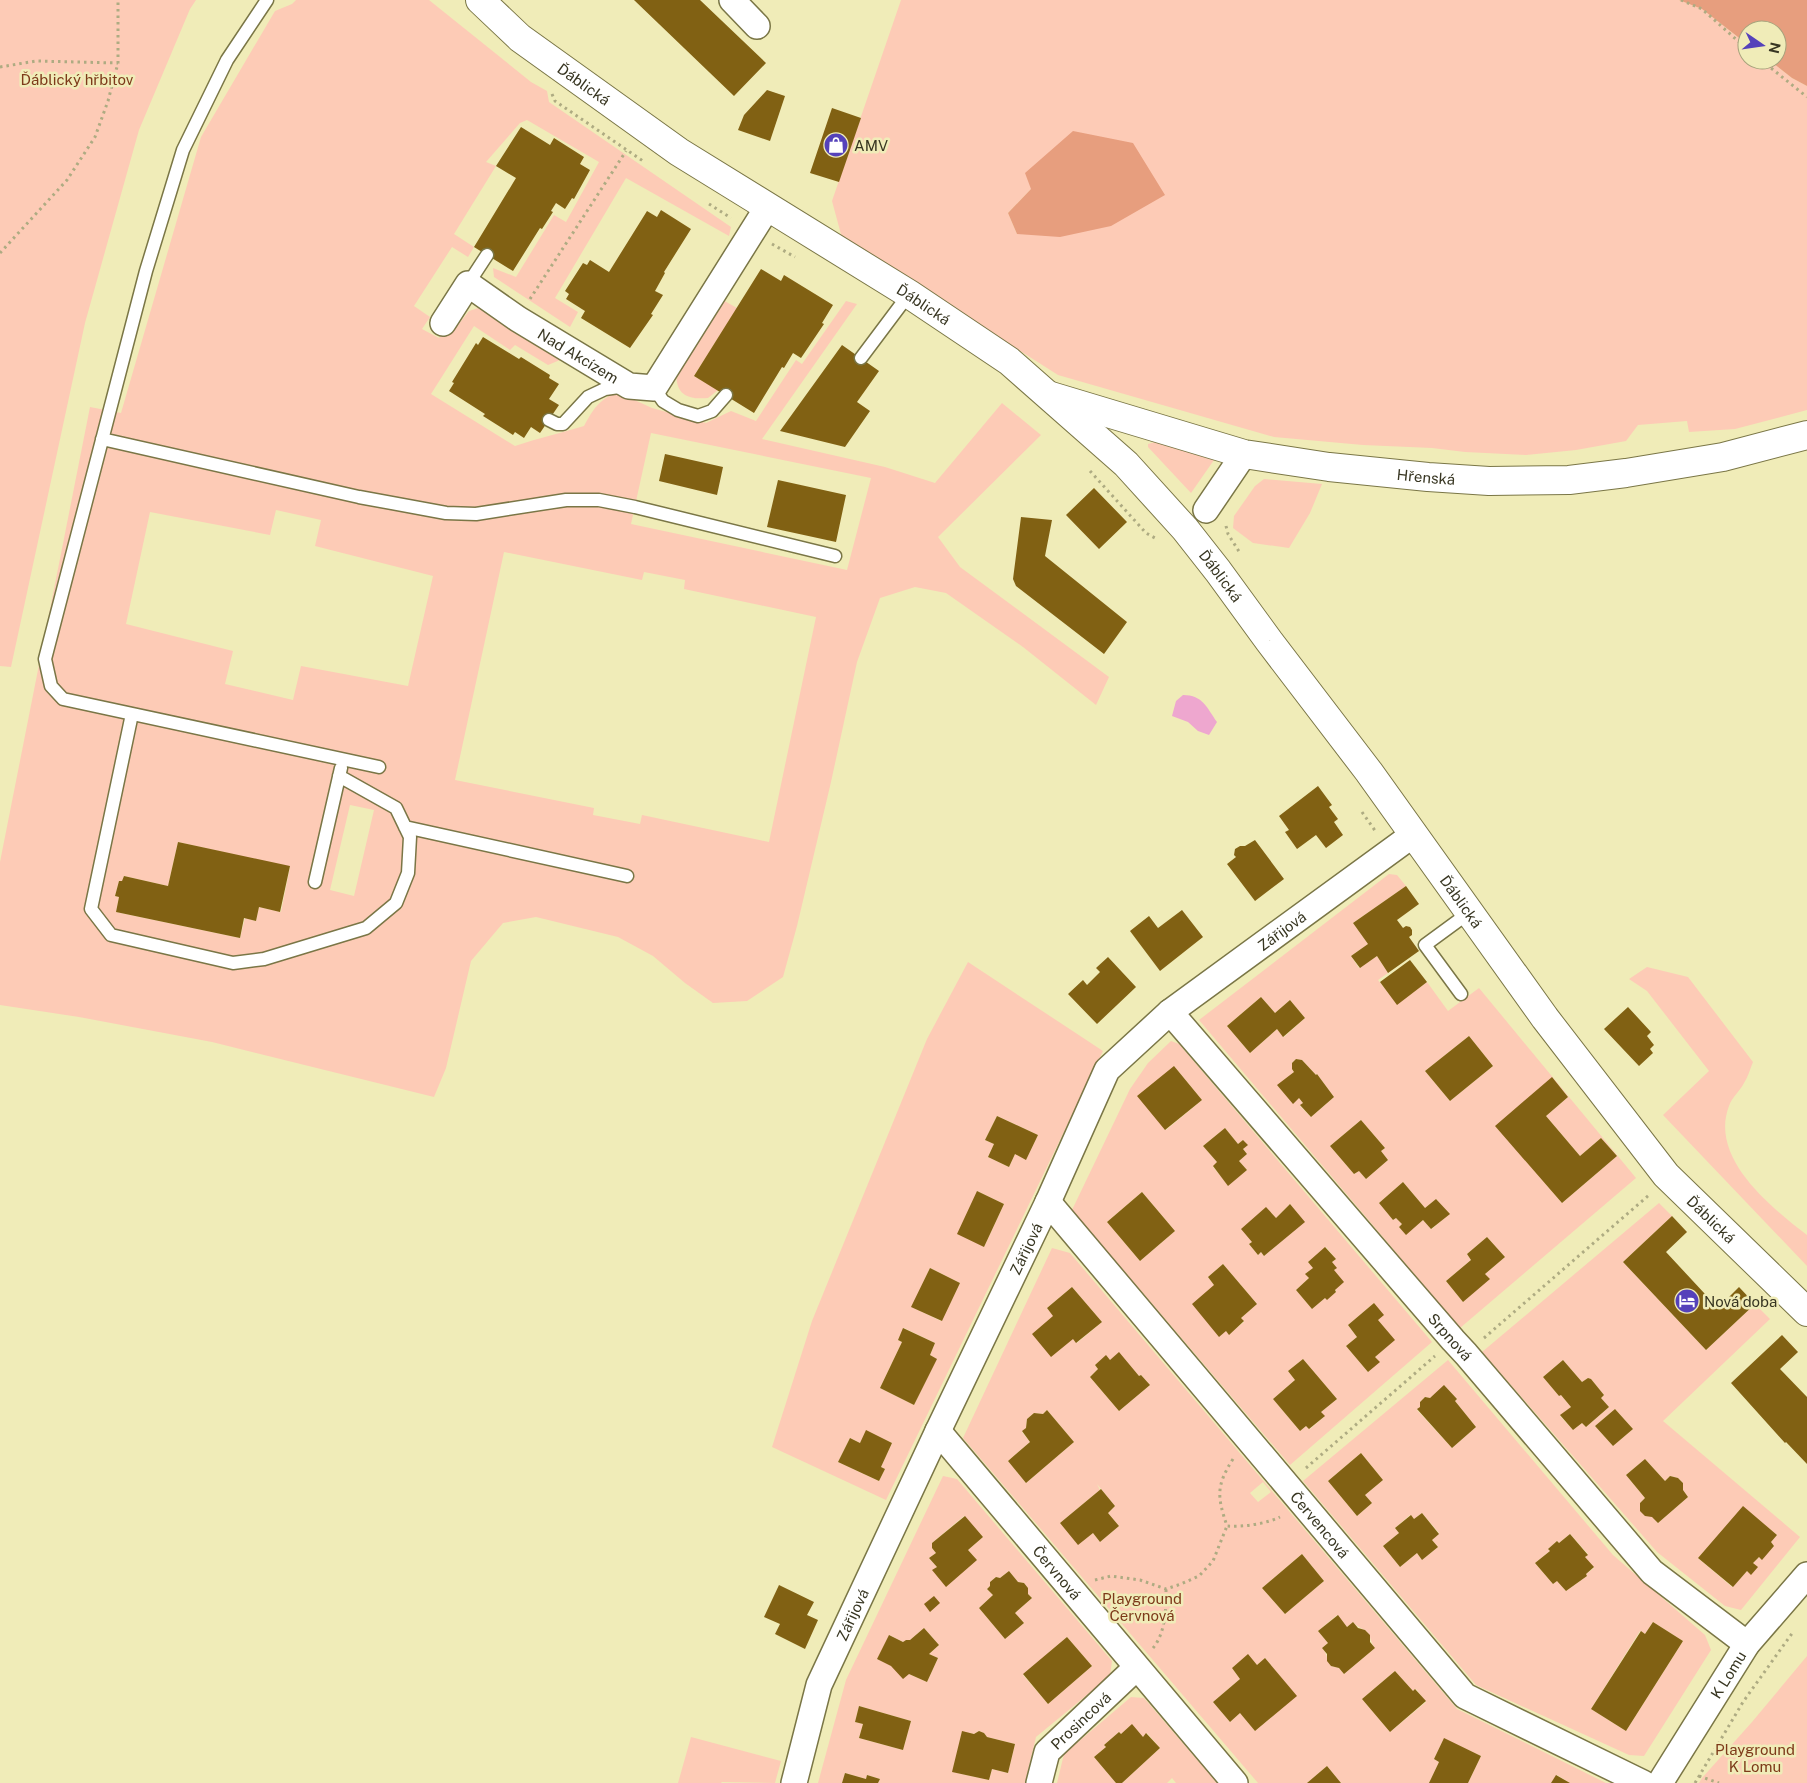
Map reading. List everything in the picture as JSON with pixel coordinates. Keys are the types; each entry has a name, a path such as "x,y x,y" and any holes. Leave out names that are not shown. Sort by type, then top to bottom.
{"main road":[{"name":"Ďáblická","path":"480,0 520,38 679,152 909,294 1009,361 1126,464 1185,528 1414,834 1544,1018 1666,1175 1807,1312"},
{"name":"Hřenská","path":"1050,396 1244,454 1329,467 1489,481 1569,480 1626,473 1723,456 1807,435"}],"street":[{"path":"732,0 757,26"},
{"path":"654,388 767,208"},
{"path":"443,323 468,284"},
{"name":"Nad Akcízem","path":"468,284 518,319 629,386 654,388"},
{"path":"1206,510 1244,454"},
{"name":"Zářijová","path":"794,1783 819,1685 1048,1202 1108,1070 1170,1012 1414,834"},
{"name":"Srpnová","path":"1170,1012 1652,1572 1747,1644"},
{"name":"Červencová","path":"1048,1202 1465,1696 1643,1783"},
{"name":"Červnová","path":"938,1431 1136,1668 1235,1783"},
{"name":"K Lomu","path":"1660,1783 1747,1644 1807,1575"},
{"name":"Prosincová","path":"1039,1783 1047,1752 1136,1668"}],"lane":[{"path":"266,0 227,60 183,150 146,271 45,660 50,686 63,699 379,766"},
{"path":"468,284 486,255"},
{"path":"860,358 909,294"},
{"path":"549,420 556,424 563,424 588,397 605,389 629,386"},
{"path":"654,388 663,401 678,410 698,416 712,410 726,395"},
{"path":"102,439 359,497 446,513 476,514 566,500 598,500 835,556"},
{"path":"132,714 91,909 111,935 233,963 264,959 366,928 396,903 408,874 410,837 396,808 339,776"},
{"path":"315,882 343,759"},
{"path":"405,826 627,876"},
{"path":"1462,994 1425,945 1470,912"}],"path":[{"path":"0,253 67,180 95,137 108,101 118,63 118,0"},
{"path":"1681,0 1702,9 1737,39"},
{"path":"0,67 36,61 118,63"},
{"path":"1773,70 1807,97"},
{"path":"551,93 555,102 650,166"},
{"path":"518,319 626,151"},
{"path":"705,202 800,260"},
{"path":"1089,470 1146,532 1162,541"},
{"path":"1361,810 1389,851"},
{"path":"1227,1526 1239,1527 1274,1520 1285,1515 1294,1493 1459,1347 1655,1190"},
{"path":"1073,1592 1093,1580 1112,1576 1140,1580 1166,1589 1199,1576 1213,1561 1227,1526 1220,1506 1220,1482 1236,1454 1248,1439"},
{"path":"1136,1668 1155,1646 1162,1628 1166,1607 1166,1589"},
{"path":"1695,1783 1743,1702 1795,1630"},
{"path":"1699,1776 1719,1783"}],"green space":[{"name":"Ďáblický hřbitov","path":"0,0 196,0 190,9 139,130 85,323 11,667 0,666"},
{"path":"296,0 429,0 531,82 547,91 549,102 731,227 729,236 626,178 555,298 578,312 570,327 494,277 493,268 516,277 554,215 566,222 599,162 527,120 520,123 486,162 496,166 454,234 474,247 468,257 452,247 414,306 430,317 422,329 439,338 447,329 454,330 469,311 478,308 560,360 548,365 515,345 510,350 474,326 431,394 515,446 584,426 597,406 617,392 652,408 706,423 731,411 756,421 796,360 802,364 846,301 857,304 762,439 885,467 935,483 1002,403 1041,435 938,537 960,567 1109,677 1096,705 1023,647 946,593 915,587 880,598 857,662 831,782 783,977 747,1001 713,1003 685,983 653,956 618,937 536,917 503,923 471,961 446,1068 434,1097 212,1042 79,1017 0,1005 0,862 90,407 121,413 201,137 275,11 292,4","holes":["651,433 871,478 847,570 631,524","276,510 321,520 315,546 433,576 408,686 301,666 293,700 225,684 233,651 126,624 150,512 270,535","504,552 642,580 644,572 685,580 684,589 816,617 769,842 642,815 640,824 593,815 594,808 455,780","350,805 374,810 354,896 330,890","178,842 290,867 281,912 259,907 256,921 245,918 240,938 116,912 119,897 115,896 119,881 122,881 124,876 168,886"]},
{"path":"901,0 1679,0 1702,9 1737,36 1737,70 1782,70 1807,86 1807,410 1735,429 1689,432 1687,421 1638,425 1626,441 1576,450 1526,455 1363,445 1274,437 1058,375 842,238 832,201","holes":["1031,189 1017,234 1008,213"]},
{"path":"721,299 737,308 694,376 718,390 708,398 694,398 680,390 677,370"},
{"path":"1155,442 1214,460 1191,493 1148,447 1148,444"},
{"path":"1264,479 1322,484 1310,513 1289,548 1253,543 1233,528 1234,516 1255,486"},
{"path":"1389,874 1397,875 1406,886 1353,923 1368,944 1351,956 1359,968 1377,956 1388,973 1378,980 1397,1004 1427,982 1448,1011 1479,988 1636,1178 1460,1328 1199,1020","holes":["1261,997 1275,1013 1290,1000 1305,1018 1284,1037 1277,1029 1250,1053 1227,1026","1469,1036 1493,1066 1450,1101 1425,1071","1296,1059 1302,1060 1317,1074 1334,1097 1311,1117 1300,1106 1303,1103 1299,1098 1293,1103 1278,1086 1294,1072 1292,1063","1552,1078 1568,1097 1546,1116 1580,1156 1601,1138 1617,1156 1562,1203 1496,1126","1361,1120 1385,1148 1381,1151 1388,1160 1366,1179 1359,1171 1354,1174 1330,1146","1403,1182 1425,1208 1436,1199 1449,1214 1432,1229 1423,1220 1406,1234 1399,1227 1402,1224 1396,1218 1393,1220 1379,1203","1487,1237 1505,1257 1485,1274 1489,1279 1463,1302 1446,1281 1471,1260 1467,1254"]},
{"path":"968,962 1103,1051 886,1500 772,1447 812,1321 927,1039","holes":["997,1116 1038,1135 1026,1159 1015,1154 1009,1167 988,1157 994,1144 985,1140","977,1191 1004,1204 984,1247","930,1268 960,1283 941,1321 912,1307","904,1328 935,1343 930,1355 936,1359 914,1405 880,1388 902,1342 898,1340","866,1431 892,1443 881,1467 885,1469 879,1481 838,1462 850,1438 860,1443"]},
{"path":"1647,967 1688,977 1753,1062 1745,1081 1729,1106 1725,1125 1728,1144 1735,1162 1747,1180 1761,1196 1807,1235 1807,1266 1663,1115 1709,1071 1647,991 1629,979"},
{"path":"1171,1041 1179,1044 1432,1342 1290,1465 1072,1210 1130,1089 1148,1063","holes":["1174,1066 1202,1100 1165,1130","1225,1128 1238,1144 1243,1140 1247,1145 1243,1149 1247,1154 1239,1161 1247,1170 1228,1185 1213,1167 1217,1162 1203,1146","1142,1192 1175,1231 1140,1261 1107,1222","1290,1204 1304,1222 1264,1256 1261,1252 1258,1255 1249,1244 1252,1242 1266,1208 1276,1218","1326,1247 1336,1259 1332,1262 1336,1268 1334,1270 1336,1292 1312,1309 1296,1290 1309,1278 1306,1274 1313,1268 1308,1262","1223,1264 1257,1304 1241,1318 1244,1322 1229,1334 1226,1331 1214,1285 1208,1277","1374,1303 1378,1320 1394,1340 1375,1357 1379,1362 1368,1372 1346,1346 1357,1337 1348,1325","1303,1359 1337,1399 1321,1412 1324,1417 1310,1429 1306,1426 1300,1431 1273,1399 1295,1380 1288,1371"]},
{"path":"1659,1203 1672,1216 1623,1262 1706,1350 1755,1304 1770,1319 1663,1421 1800,1537 1741,1610 1725,1606 1657,1552 1482,1352","holes":["1563,1360 1582,1382 1588,1378 1591,1379 1604,1395 1601,1398 1609,1407 1586,1427 1582,1423 1573,1430 1560,1416 1571,1407 1543,1377","1615,1409 1633,1429 1613,1446 1595,1426","1645,1459 1665,1481 1670,1476 1678,1478 1683,1483 1683,1490 1688,1497 1658,1523 1640,1503 1645,1498 1626,1475","1743,1507 1777,1535 1771,1542 1774,1546 1762,1559 1759,1557 1753,1563 1757,1567 1751,1574 1747,1571 1732,1587 1698,1558"]},
{"name":"Playground Červnová","path":"1052,1248 1070,1253 1457,1709 1606,1783 1570,1783 1557,1775 1551,1783 1468,1783 1481,1756 1444,1739 1434,1759 1439,1762 1429,1783 1341,1783 1327,1766 1307,1783 1258,1783 963,1438","holes":["1072,1287 1102,1322 1077,1343 1047,1308","1119,1353 1139,1376 1141,1375 1150,1385 1119,1411 1090,1377 1098,1369 1095,1365 1106,1356 1110,1360","1047,1410 1074,1442 1026,1483 1008,1461 1030,1442 1022,1432 1026,1428 1027,1419 1034,1413 1043,1414","1263,1482 1271,1492 1258,1502 1250,1493","1097,1484 1115,1506 1108,1513 1119,1526 1100,1542 1093,1533 1078,1544 1060,1523 1100,1490","1302,1554 1324,1581 1285,1614 1262,1588","1337,1615 1347,1627 1353,1622 1367,1632 1375,1648 1344,1674 1339,1668 1329,1664 1322,1648 1328,1643 1318,1631","1248,1655 1257,1665 1265,1658 1296,1696 1255,1731 1240,1713 1230,1722 1213,1702 1240,1679 1232,1668","1395,1671 1413,1691 1416,1689 1426,1702 1390,1732 1362,1699"]},
{"path":"1448,1360 1613,1555 1705,1635 1711,1650 1644,1756 1629,1755 1476,1685 1303,1481","holes":["1445,1386 1457,1399 1455,1401 1476,1427 1452,1448 1417,1410 1420,1407 1420,1402 1425,1397 1430,1398","1361,1453 1383,1480 1365,1495 1372,1503 1357,1516 1328,1481","1422,1513 1439,1533 1432,1540 1438,1547 1422,1560 1417,1553 1400,1567 1383,1546 1399,1533 1395,1528 1410,1515 1414,1519","1570,1534 1588,1554 1585,1557 1594,1568 1586,1574 1587,1576 1566,1591 1557,1581 1553,1584 1535,1563 1550,1551 1548,1549 1557,1541 1559,1543","1653,1622 1683,1641 1626,1731 1591,1709 1640,1631 1645,1634"]},
{"path":"943,1476 957,1479 1112,1661 1110,1676 1036,1737 1025,1783 878,1783 880,1779 867,1775 866,1779 845,1773 842,1783 818,1783 846,1680","holes":["964,1516 983,1537 968,1550 977,1560 933,1571 937,1567 929,1558 936,1553 932,1548 932,1543","1009,1571 1018,1582 1024,1583 1028,1588 1028,1594 1032,1598 1015,1613 1024,1623 1005,1639 979,1608 993,1595 987,1589 990,1586 990,1582 996,1577 1000,1578","924,1628 939,1645 929,1654 938,1658 927,1682 891,1666 889,1635 903,1642 910,1640","1067,1637 1092,1666 1048,1704 1023,1675","859,1706 911,1721 903,1750 859,1738 863,1724 855,1722","979,1731 987,1737 1015,1744 1008,1773 992,1769 989,1780 953,1772 962,1732 974,1734"]},
{"name":"Playground K Lomu","path":"1807,1656 1807,1783 1699,1783 1702,1778"},
{"path":"1131,1697 1144,1698 1217,1783 1176,1783 1172,1778 1167,1783 1122,1783 1160,1748 1147,1733 1143,1737 1132,1725 1121,1734 1119,1732 1094,1757 1116,1783 1057,1783 1064,1754"},
{"path":"691,1737 781,1761 775,1783 678,1783"}],"shaded area":[{"path":"1679,0 1807,0 1807,86 1782,70 1787,70 1787,20 1737,20 1737,36 1702,9"},
{"path":"1073,131 1133,143 1165,195 1111,226 1060,237 1017,234 1008,213 1031,189 1025,173"},
{"path":"1183,695 1195,697 1204,703 1217,722 1209,735 1198,731 1188,722 1172,716 1176,701"}],"building":[{"path":"634,0 700,0 766,63 734,96"},
{"path":"767,90 785,96 770,141 738,130 744,115"},
{"name":"AMV","path":"832,108 861,118 839,182 810,173"},
{"path":"521,127 550,145 554,138 584,157 580,164 590,170 574,199 572,198 565,209 556,203 551,211 553,212 542,229 540,228 513,271 474,247 516,178 496,166"},
{"path":"661,210 691,229 664,272 655,291 663,295 651,314 653,315 630,348 581,318 585,311 566,299 569,294 565,291 583,263 587,265 590,260 609,272 647,211 657,217"},
{"path":"761,269 781,281 784,275 833,305 822,323 824,324 801,358 793,353 784,368 782,367 754,413 694,376"},
{"path":"483,337 519,359 521,357 550,375 549,378 559,384 549,399 559,405 540,433 531,427 524,438 515,432 513,435 449,391 454,383 452,382 476,343 478,345"},
{"path":"842,345 879,371 857,402 870,411 845,447 780,431"},
{"path":"665,454 723,467 717,495 659,481"},
{"path":"778,480 846,495 836,542 767,527"},
{"path":"1094,488 1127,522 1099,549 1066,515"},
{"path":"1021,517 1052,520 1045,556 1127,622 1104,654 1016,586 1013,579"},
{"path":"1318,786 1332,805 1329,807 1338,819 1334,822 1343,835 1326,848 1316,835 1297,849 1285,832 1289,830 1279,816"},
{"path":"1255,840 1284,879 1255,901 1227,864 1236,857 1234,855 1235,849"},
{"path":"178,842 290,866 280,912 259,907 256,921 244,918 240,938 116,912 119,897 115,896 119,881 122,881 124,876 168,886"},
{"path":"1406,886 1419,904 1397,920 1403,928 1406,926 1410,927 1412,935 1409,937 1419,951 1388,973 1377,956 1360,968 1351,956 1368,944 1353,923"},
{"path":"1182,910 1203,937 1160,971 1130,931 1149,916 1158,928"},
{"path":"1108,957 1136,987 1097,1024 1068,994 1083,980 1087,985 1100,972 1096,968"},
{"path":"1410,960 1427,982 1397,1005 1380,982"},
{"path":"1261,997 1275,1013 1290,1000 1305,1018 1283,1037 1277,1029 1250,1053 1227,1026"},
{"path":"1628,1007 1651,1032 1647,1036 1654,1045 1650,1049 1653,1053 1639,1066 1604,1029"},
{"path":"1469,1036 1493,1066 1450,1101 1425,1071"},
{"path":"1296,1059 1302,1060 1317,1074 1334,1097 1311,1117 1300,1105 1303,1103 1299,1098 1293,1104 1277,1085 1294,1072 1292,1063"},
{"path":"1174,1066 1202,1100 1165,1130 1137,1096"},
{"path":"1552,1077 1568,1097 1546,1116 1580,1156 1601,1138 1617,1156 1562,1203 1495,1126"},
{"path":"997,1116 1038,1135 1026,1160 1015,1154 1009,1167 988,1157 994,1144 985,1140"},
{"path":"1361,1120 1385,1148 1381,1151 1388,1160 1366,1179 1359,1171 1354,1174 1330,1146"},
{"path":"1225,1128 1238,1144 1243,1140 1248,1145 1243,1149 1247,1154 1239,1161 1247,1170 1228,1186 1213,1166 1217,1162 1203,1146"},
{"path":"1403,1182 1425,1208 1436,1199 1450,1214 1431,1229 1423,1220 1406,1235 1399,1227 1402,1224 1396,1218 1393,1220 1379,1203"},
{"path":"977,1191 1004,1204 984,1247 957,1234"},
{"path":"1142,1192 1175,1231 1140,1261 1107,1222"},
{"path":"1290,1204 1305,1222 1264,1256 1261,1252 1258,1255 1249,1244 1252,1242 1241,1229 1266,1207 1276,1218"},
{"path":"1672,1216 1687,1232 1666,1252 1718,1308 1739,1287 1755,1304 1706,1350 1623,1262"},
{"path":"1487,1237 1505,1257 1485,1274 1490,1279 1463,1302 1446,1281 1471,1260 1467,1254"},
{"path":"1325,1247 1336,1259 1332,1262 1337,1268 1334,1270 1344,1282 1327,1300 1325,1298 1312,1309 1296,1290 1309,1278 1305,1274 1313,1268 1308,1262"},
{"path":"1223,1264 1257,1304 1241,1318 1244,1321 1229,1335 1226,1331 1219,1337 1192,1304 1214,1285 1208,1277"},
{"path":"930,1268 960,1283 942,1321 911,1307"},
{"path":"1072,1287 1102,1322 1076,1343 1073,1339 1051,1357 1032,1334 1053,1316 1047,1308"},
{"path":"1374,1303 1384,1315 1378,1320 1395,1340 1375,1357 1380,1362 1368,1372 1346,1346 1357,1337 1348,1325"},
{"path":"903,1328 935,1343 930,1355 937,1359 914,1405 880,1388 902,1342 898,1340"},
{"path":"1782,1335 1798,1352 1780,1369 1807,1397 1807,1464 1785,1443 1731,1383"},
{"path":"1119,1352 1139,1376 1141,1375 1150,1385 1119,1411 1090,1377 1098,1369 1095,1365 1106,1355 1110,1360"},
{"path":"1303,1359 1337,1399 1321,1412 1325,1416 1309,1429 1306,1426 1300,1431 1273,1399 1295,1380 1288,1371"},
{"path":"1563,1360 1582,1382 1588,1378 1591,1379 1604,1395 1601,1398 1609,1407 1586,1427 1582,1423 1573,1430 1560,1415 1571,1407 1543,1377"},
{"path":"1444,1385 1457,1399 1455,1401 1476,1427 1452,1448 1417,1409 1425,1397 1430,1398"},
{"path":"1615,1409 1633,1429 1613,1446 1595,1426"},
{"path":"1047,1410 1074,1442 1026,1483 1008,1461 1030,1442 1022,1431 1026,1428 1027,1419 1034,1413 1043,1414"},
{"path":"866,1430 892,1443 881,1467 885,1469 879,1481 838,1462 850,1438 860,1443"},
{"path":"1361,1453 1383,1480 1365,1495 1372,1503 1357,1516 1328,1481"},
{"path":"1645,1459 1665,1481 1670,1476 1678,1478 1683,1483 1683,1490 1688,1497 1658,1523 1652,1517 1645,1516 1640,1511 1640,1503 1645,1498 1626,1475"},
{"path":"1101,1489 1115,1506 1108,1513 1119,1526 1100,1542 1093,1533 1078,1545 1060,1523"},
{"path":"1743,1506 1777,1535 1771,1542 1774,1546 1762,1560 1759,1557 1753,1563 1758,1567 1751,1575 1747,1571 1733,1587 1698,1558"},
{"path":"1422,1513 1439,1534 1432,1540 1438,1547 1422,1560 1417,1553 1400,1567 1383,1546 1399,1533 1395,1528 1411,1515 1414,1519"},
{"path":"965,1516 983,1537 968,1550 977,1560 946,1587 932,1570 937,1567 929,1558 936,1553 932,1548 932,1543"},
{"path":"1570,1534 1588,1555 1585,1557 1594,1567 1586,1574 1587,1576 1566,1591 1557,1581 1553,1584 1535,1563 1550,1551 1548,1549 1557,1541 1559,1543"},
{"path":"1302,1554 1324,1581 1285,1614 1262,1588"},
{"path":"1009,1571 1018,1582 1024,1583 1028,1588 1028,1594 1032,1598 1015,1613 1024,1623 1005,1639 979,1608 993,1595 987,1589 990,1586 990,1582 996,1577 1000,1578"},
{"path":"779,1585 814,1602 807,1615 818,1620 805,1649 775,1634 780,1624 764,1617"},
{"path":"934,1596 940,1603 930,1612 924,1604"},
{"path":"1338,1615 1347,1627 1353,1622 1358,1628 1365,1630 1370,1635 1370,1642 1375,1648 1344,1674 1339,1668 1331,1666 1327,1661 1327,1654 1322,1648 1328,1643 1318,1631"},
{"path":"1653,1622 1683,1641 1626,1731 1591,1709 1641,1631 1645,1634"},
{"path":"924,1628 939,1645 929,1654 938,1658 927,1682 909,1674 903,1679 891,1666 877,1659 889,1635 903,1642 910,1640"},
{"path":"1067,1637 1092,1666 1048,1704 1023,1674"},
{"path":"1248,1654 1257,1665 1265,1658 1297,1696 1255,1731 1240,1713 1230,1722 1213,1702 1240,1679 1232,1668"},
{"path":"1395,1671 1413,1691 1415,1689 1426,1701 1390,1732 1362,1699"},
{"path":"859,1706 911,1721 903,1750 859,1738 863,1724 855,1722"},
{"path":"1132,1724 1143,1737 1146,1733 1160,1748 1122,1783 1116,1783 1094,1757 1106,1747 1104,1745"},
{"path":"962,1731 974,1734 979,1731 987,1737 1015,1744 1008,1773 992,1769 989,1780 952,1772"},
{"path":"1444,1738 1481,1756 1468,1783 1429,1783 1439,1762 1434,1759"},
{"path":"1327,1766 1341,1783 1307,1783"},
{"path":"845,1773 866,1779 867,1775 880,1779 878,1783 842,1783"},
{"path":"1556,1775 1570,1783 1551,1783"}],"place":[{"name":"AMV","path":"836,145"},
{"name":"Nová doba","path":"1687,1301"}]}
